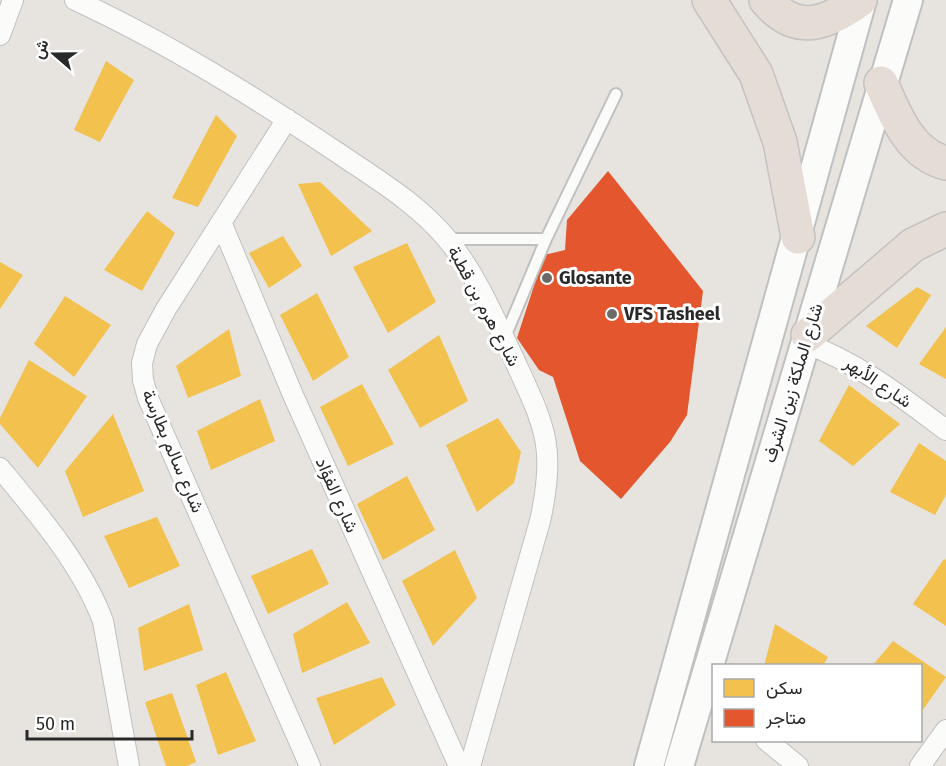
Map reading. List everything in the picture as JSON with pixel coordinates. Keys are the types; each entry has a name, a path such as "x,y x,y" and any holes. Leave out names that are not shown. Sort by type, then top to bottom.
{"highway":[{"path":"710,0 756,74 780,142 798,237"},
{"path":"766,0 772,8 795,22 814,23 843,13 861,0"},
{"path":"882,83 897,118 910,140 925,153 946,163"},
{"path":"806,339 913,245 946,229"}],"main road":[{"name":"شارع الملكة زين الشرف","path":"649,766 765,346 798,237 861,0"},
{"name":"شارع الملكة زين الشرف","path":"716,664 806,339 907,0"},
{"name":"شارع الملكة زين الشرف","path":"679,766 712,680"}],"street":[{"path":"0,35 13,0"},
{"name":"شارع هرم بن قطبة","path":"75,0 120,22 287,119 410,202 448,239 466,266 504,338 545,433 549,484 470,766"},
{"name":"شارع سالم بطارسة","path":"287,119 166,309 147,344 142,363 143,380 148,398 310,766"},
{"name":"شارع الفؤاد","path":"221,222 293,395 459,766"},
{"name":"شارع الأبهر","path":"806,339 863,369 946,430"},
{"path":"0,468 71,561 97,604 103,621 129,766"},
{"path":"920,766 946,730"},
{"path":"767,742 798,766"}],"lane":[{"path":"504,338 546,239 616,94"},
{"path":"448,239 546,239"}],"building: سكن":[{"path":"106,61 134,80 100,142 74,130"},
{"path":"216,115 237,136 198,207 172,198"},
{"path":"320,182 372,231 331,256 298,184"},
{"path":"147,211 175,233 142,291 104,270"},
{"path":"283,236 302,266 269,288 249,253"},
{"path":"407,243 436,302 388,333 353,267"},
{"path":"0,262 23,275 0,309"},
{"path":"917,287 931,295 897,348 866,326"},
{"path":"317,293 349,357 313,381 280,315"},
{"path":"65,296 111,325 74,377 34,344"},
{"path":"946,327 946,379 919,364"},
{"path":"229,329 241,376 188,398 176,366"},
{"path":"439,335 468,401 420,428 388,370"},
{"path":"29,360 87,396 38,468 0,424 0,418"},
{"path":"362,384 394,444 348,466 320,407"},
{"path":"849,385 900,424 853,466 819,441"},
{"path":"260,399 275,441 211,470 197,431"},
{"path":"113,414 144,491 83,517 65,471"},
{"path":"498,418 521,452 514,483 477,512 446,445"},
{"path":"919,443 946,461 946,495 935,515 890,492"},
{"path":"407,476 435,530 383,560 357,504"},
{"path":"157,517 180,566 129,588 104,536"},
{"path":"312,549 329,584 268,614 251,576"},
{"path":"455,550 477,598 433,646 402,581"},
{"path":"944,559 946,560 946,626 913,604"},
{"path":"347,602 370,643 302,673 293,634"},
{"path":"189,604 203,650 144,671 138,628"},
{"path":"775,624 828,657 824,664 766,664"},
{"path":"893,641 946,677 922,711 922,664 874,664"},
{"path":"226,672 256,741 218,755 196,685"},
{"path":"382,677 396,705 334,745 316,698"},
{"path":"172,693 196,762 187,766 166,766 145,702"}],"building: متاجر":[{"name":"VFS Tasheel","path":"608,171 703,291 687,415 670,442 621,499 580,461 553,377 539,370 517,338 544,255 565,250 567,220"}],"place":[{"name":"Glosante","path":"547,278"},
{"name":"VFS Tasheel","path":"612,314"}]}
